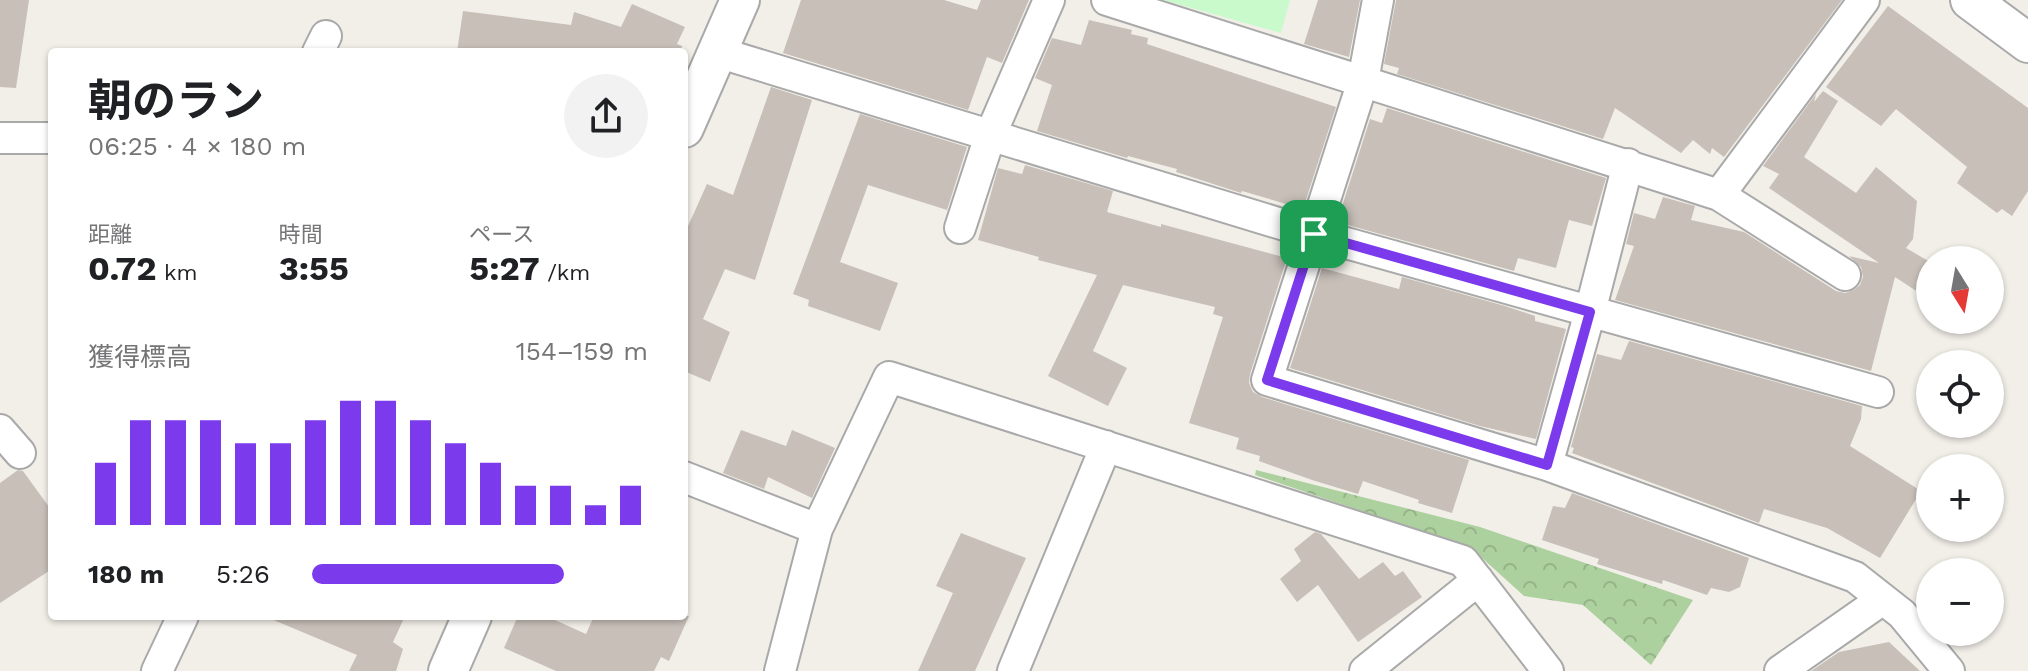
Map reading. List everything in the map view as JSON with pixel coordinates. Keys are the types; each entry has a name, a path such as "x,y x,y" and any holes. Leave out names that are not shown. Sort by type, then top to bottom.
{"street":[{"path":"688,119 740,0"},
{"path":"960,228 990,136 1049,0"},
{"path":"1107,0 1719,195 1845,275"},
{"path":"1378,0 1363,81 1267,380 1547,465 1855,577 1902,614 1949,671"},
{"path":"1719,195 1864,0"},
{"path":"1970,0 2028,43"},
{"path":"717,52 1314,234 1878,392"},
{"path":"0,138 48,138"},
{"path":"1547,465 1628,164"},
{"path":"780,671 817,529 889,377 1463,561 1548,671"},
{"path":"0,430 20,453"},
{"path":"1013,671 1106,446"},
{"path":"688,479 817,529"},
{"path":"1365,671 1478,580"},
{"path":"1780,671 1883,599"},
{"path":"157,671 181,620"},
{"path":"448,671 470,620"}],"green space":[{"path":"1163,0 1290,0 1281,33"},
{"path":"1256,470 1480,527 1693,600 1651,665 1583,605 1524,596 1471,548 1255,475"}],"building":[{"path":"0,0 29,0 16,88 0,87"},
{"path":"801,0 944,0 977,10 981,0 1029,0 1002,63 987,57 968,110 783,53"},
{"path":"1318,0 1360,0 1349,57 1304,44"},
{"path":"1396,0 1842,0 1724,157 1712,148 1710,154 1693,140 1681,153 1615,108 1603,139 1397,74 1399,68 1384,64"},
{"path":"632,4 685,27 677,44 682,48 458,48 463,11 571,25 574,12 621,27"},
{"path":"1888,6 2028,108 2028,191 2012,216 2002,209 1997,213 1957,183 1967,167 1896,109 1881,126 1826,87"},
{"path":"1089,20 1132,30 1131,34 1148,38 1147,44 1336,107 1303,209 1241,193 1176,172 1177,169 1127,158 1037,131 1052,85 1035,78 1052,38 1081,45"},
{"path":"771,87 812,100 755,280 725,269 703,319 730,332 710,382 688,373 688,226 707,184 733,195"},
{"path":"1823,91 1838,101 1804,157 1856,193 1876,167 1917,201 1913,239 1906,248 1916,254 1916,291 1895,277 1871,371 1615,300 1634,246 1626,244 1634,213 1655,219 1663,197 1695,206 1691,220 1744,232 1836,291 1845,293 1860,285 1863,277 1861,267 1849,256 1879,263 1769,188 1779,174 1763,166 1816,94 1814,102"},
{"path":"1387,108 1606,178 1592,226 1569,220 1556,268 1518,258 1514,271 1337,222 1370,119 1382,123"},
{"path":"860,114 967,147 947,210 868,185 840,262 898,283 880,331 808,306 809,300 793,294"},
{"path":"1025,165 1113,191 1107,212 1287,258 1250,374 1249,383 1253,392 1469,460 1452,513 1363,481 1358,494 1312,480 1259,461 1260,456 1236,449 1239,438 1189,423 1223,317 1213,314 1215,307 1123,285 1093,351 1127,368 1108,406 1048,376 1097,275 978,240 998,168 1022,174"},
{"path":"1322,268 1399,289 1402,277 1505,306 1535,316 1535,321 1566,329 1536,439 1480,426 1290,368"},
{"path":"1629,341 1862,406 1861,419 1850,446 1916,488 1916,499 1880,558 1827,528 1764,509 1759,523 1572,453 1574,448 1571,447 1597,354 1621,360"},
{"path":"741,430 786,446 792,430 835,448 812,498 768,477 764,489 723,473"},
{"path":"18,470 23,471 48,505 48,572 0,603 0,483"},
{"path":"1572,493 1749,558 1740,587 1729,592 1711,588 1707,595 1663,580 1662,584 1597,564 1599,559 1542,540 1553,506 1565,508"},
{"path":"1315,532 1321,534 1359,579 1383,562 1395,576 1403,571 1422,597 1358,642 1318,585 1297,602 1280,579 1301,561 1294,549"},
{"path":"961,533 1026,558 975,671 918,671 953,593 936,586"},
{"path":"274,620 403,620 393,642 403,649 396,671 349,671 357,655"},
{"path":"516,620 555,620 586,634 592,620 687,620 669,661 661,657 654,671 556,671 504,648"},
{"path":"1889,642 1920,671 1811,671 1839,652"}],"route":[{"path":"1314,234 1590,312 1547,465 1267,380 1314,234"}]}
